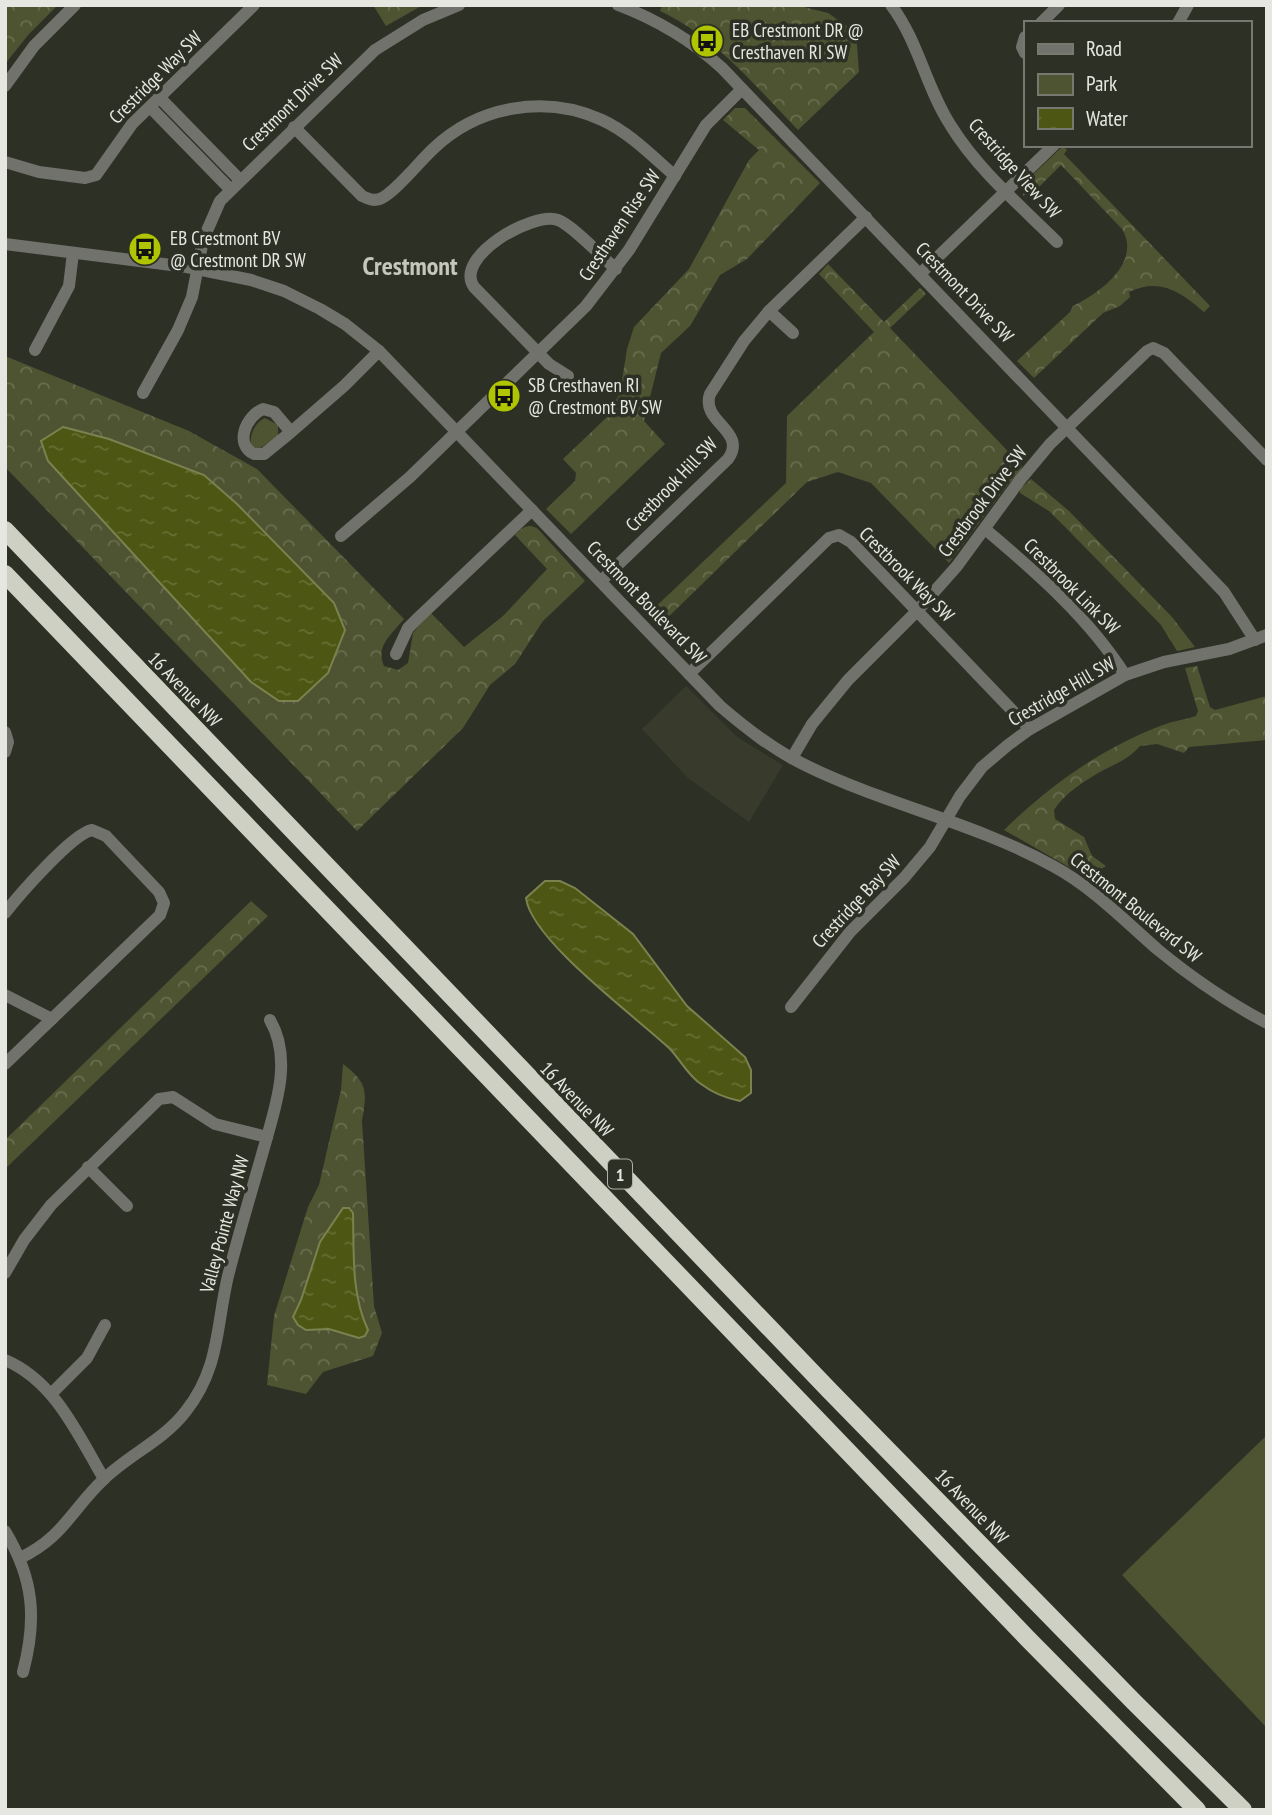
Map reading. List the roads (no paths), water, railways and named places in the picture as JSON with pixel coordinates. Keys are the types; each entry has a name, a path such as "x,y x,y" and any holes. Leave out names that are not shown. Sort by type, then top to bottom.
{"highway":[{"name":"16 Avenue NW","path":"5,530 829,1390 1134,1702 1244,1810"},
{"name":"1","path":"5,574 1197,1810"}],"street":[{"path":"5,86 34,46 75,5"},
{"name":"Crestridge Way SW","path":"5,162 39,172 85,178 92,176 99,171 119,140 155,102 254,5"},
{"name":"Crestmont Drive SW","path":"143,393 192,297 207,226 220,201 375,50 407,28 445,8 459,5"},
{"name":"Crestmont Drive SW","path":"618,5 654,20 688,40 722,68 1067,426 1224,592 1261,637"},
{"name":"Crestridge View SW","path":"891,5 907,29 930,88 951,127 971,153 1057,242"},
{"path":"1043,21 1059,5"},
{"path":"1179,21 1188,5"},
{"name":"Cresthaven Rise SW","path":"341,536 410,477 586,306 616,269 706,125 742,89"},
{"path":"155,102 235,185"},
{"path":"294,127 362,196 370,200 382,198 435,147 459,129 492,113 524,107 558,107 601,120 627,135 675,176"},
{"path":"920,274 1052,147"},
{"name":"Crestbrook Hill SW","path":"601,581 731,454 732,438 709,411 708,400 737,352 769,311 866,217"},
{"path":"568,376 549,364 471,282 469,270 474,261 509,232 550,219 564,223 616,269"},
{"name":"Crestmont Boulevard SW","path":"5,244 225,273 284,291 345,324 379,351 689,674 741,724 792,758 818,771 1009,843 1057,868 1094,894 1193,977 1228,1002 1267,1023"},
{"path":"35,350 69,286 72,253"},
{"path":"769,311 793,332"},
{"name":"Crestbrook Drive SW","path":"792,758 812,724 848,680 918,610 957,566 1020,480 1067,426 1139,356 1153,348 1164,353 1267,460"},
{"path":"291,432 379,351"},
{"path":"396,654 408,628 532,510"},
{"name":"Crestbrook Link SW","path":"985,529 1068,605 1100,640 1125,675"},
{"name":"Crestbrook Way SW","path":"689,674 828,538 839,535 851,542 918,610 1030,729"},
{"name":"Crestridge Hill SW","path":"948,820 960,796 982,767 1030,729 1125,675 1164,662 1229,649 1261,637"},
{"path":"5,732 8,742 5,752"},
{"name":"Crestridge Bay SW","path":"791,1007 850,932 918,862 948,820"},
{"path":"5,913 41,873 81,835 90,831 98,831 106,836 161,895 163,908 160,915 5,1064"},
{"path":"5,995 52,1020"},
{"path":"267,1137 280,1085 281,1057 280,1038 270,1020"},
{"name":"Valley Pointe Way NW","path":"5,1273 35,1225 88,1167 163,1097 177,1099 215,1124 267,1137 228,1278 218,1341 204,1383 187,1410 169,1430 104,1479 89,1493 56,1535 35,1551 20,1558"},
{"path":"88,1167 127,1206"},
{"path":"51,1394 87,1358 105,1325"},
{"path":"5,1360 33,1377 51,1394 104,1479"},
{"path":"5,1531 20,1558 28,1583 32,1620 30,1647 23,1672"}],"water":[{"path":"63,427 109,439 204,475 237,504 334,603 345,630 328,673 298,701 279,701 251,682 48,461 41,441"},
{"path":"545,881 560,881 575,888 633,934 687,1006 745,1057 751,1070 751,1093 740,1101 735,1100 715,1093 696,1081 669,1048 564,955 532,915 526,898"},
{"path":"343,1208 349,1208 353,1213 356,1288 368,1330 365,1336 359,1338 329,1329 306,1330 298,1325 293,1317 320,1242"}],"place":[{"name":"EB Crestmont DR @ Cresthaven RI SW","path":"707,41"},
{"name":"EB Crestmont BV @ Crestmont DR SW","path":"145,249"},
{"name":"SB Cresthaven RI @ Crestmont BV SW","path":"504,396"}],"district":[{"name":"Crestmont","path":"410,265"}]}
